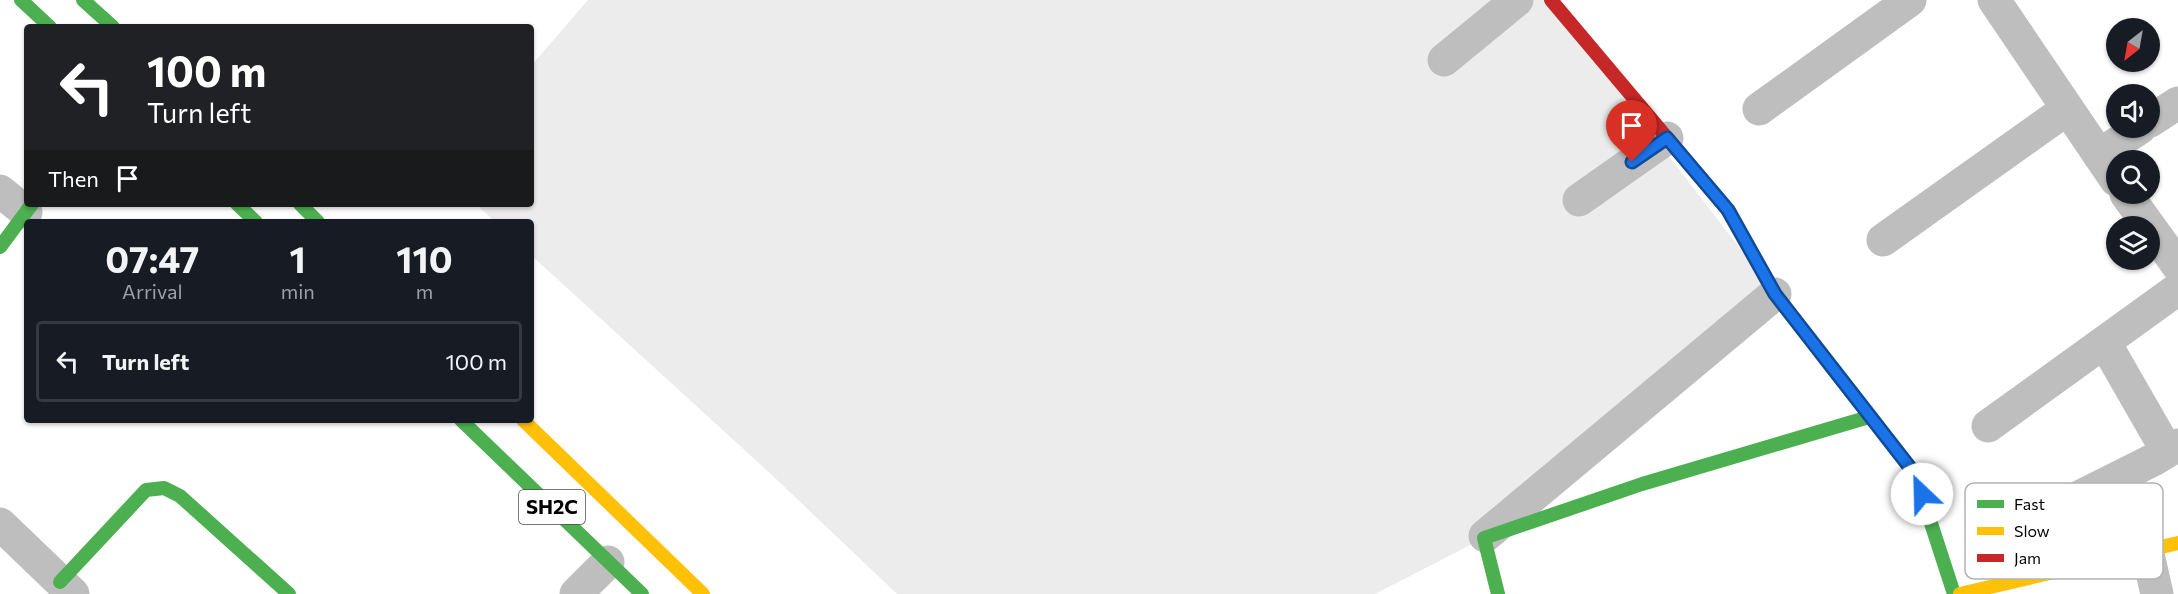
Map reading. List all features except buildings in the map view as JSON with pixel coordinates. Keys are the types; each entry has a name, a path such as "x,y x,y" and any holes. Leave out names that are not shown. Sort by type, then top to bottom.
{"street":[{"path":"21,0 47,24"},
{"path":"83,0 111,24"},
{"path":"1444,60 1517,0"},
{"path":"1551,0 1728,210 1775,294 1915,474 1954,594"},
{"path":"1759,109 1910,0"},
{"path":"1994,0 2106,164"},
{"path":"2160,115 2178,103"},
{"path":"1883,240 2067,109"},
{"path":"1579,200 1667,138"},
{"path":"2122,150 2132,138"},
{"path":"0,191 24,205"},
{"path":"2133,204 2178,266"},
{"path":"240,207 253,219"},
{"path":"303,207 315,219"},
{"path":"0,247 29,208"},
{"path":"1988,426 2178,289"},
{"path":"1484,538 1775,294"},
{"path":"2105,343 2173,448 2105,483"},
{"path":"1484,538 1642,484 1869,417"},
{"name":"SH2C","path":"464,423 642,594"},
{"name":"SH2C","path":"526,423 703,594"},
{"path":"0,524 67,588 146,490 164,488 180,496 289,594"},
{"path":"1484,538 1498,594"},
{"path":"576,594 608,562"},
{"path":"1960,594 2023,579"},
{"path":"2157,594 2159,579"}],"shaded area":[{"path":"588,0 1549,0 1775,294 1484,538 1375,594 897,594 774,477 534,258 534,219 492,219 479,207 534,207 534,63"}],"traffic: fast":[{"path":"21,0 47,24"},
{"path":"83,0 110,24"},
{"path":"0,247 30,207"},
{"path":"240,207 253,219"},
{"path":"303,207 315,219"},
{"path":"1826,360 1915,474 1954,594"},
{"path":"1498,594 1484,538 1642,484 1869,417"},
{"path":"464,423 642,594"},
{"path":"60,582 146,490 164,488 180,496 289,594"}],"traffic: slow":[{"path":"1727,209 1775,294 1826,360"},
{"path":"526,423 703,594"},
{"path":"2163,547 2178,543"},
{"path":"1960,594 2024,579"}],"traffic: jam":[{"path":"1551,0 1727,209"}],"route":[{"path":"1632,162 1667,138 1728,210 1775,294 1915,474 1922,494"}]}
